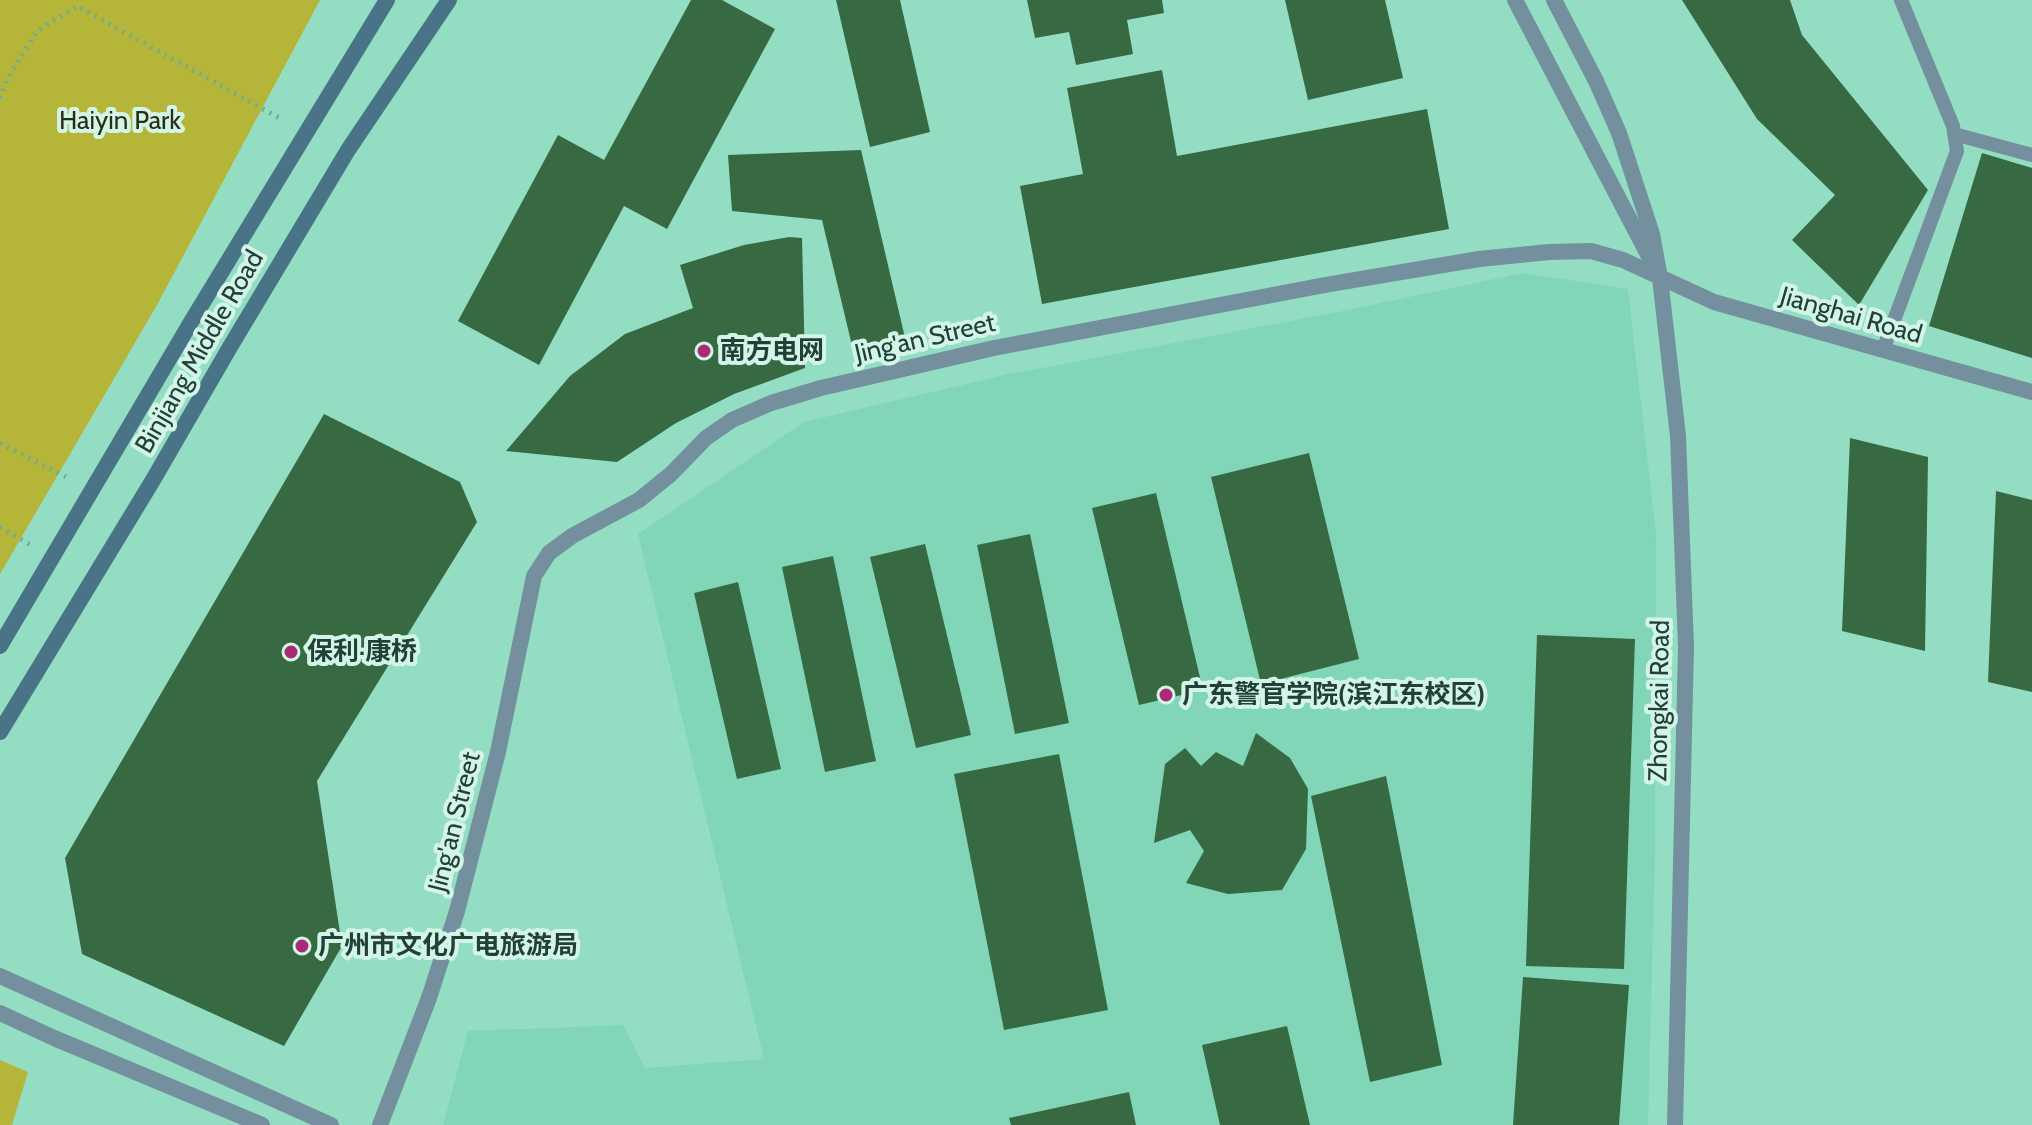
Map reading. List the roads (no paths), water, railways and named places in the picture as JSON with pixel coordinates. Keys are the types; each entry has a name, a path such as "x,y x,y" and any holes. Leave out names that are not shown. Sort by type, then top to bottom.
{"main road":[{"name":"Binjiang Middle Road","path":"0,646 191,322 387,0"},
{"name":"Binjiang Middle Road","path":"0,732 348,150 449,0"}],"street":[{"name":"Zhongkai Road","path":"1515,0 1660,278"},
{"name":"Zhongkai Road","path":"1554,0 1619,133 1652,234 1678,436 1686,646 1675,1125"},
{"name":"Jing'an Street","path":"380,1125 429,998 457,911 498,752 534,576 549,553 572,536 639,500 671,474 706,438 732,420 771,403 821,388 963,355 1479,259 1591,251 1623,260 1660,278"},
{"name":"Jianghai Road","path":"1660,278 1714,302 2032,392"},
{"path":"0,976 331,1125"},
{"path":"0,1013 262,1125"}],"lane":[{"path":"1883,350 1957,151 1954,134 1901,0"},
{"path":"1954,134 2032,155"}],"place":[{"name":"南方电网","path":"704,351"},
{"name":"保利·康桥","path":"291,652"},
{"name":"广东警官学院(滨江东校区)","path":"1166,695"},
{"name":"广州市文化广电旅游局","path":"302,946"}],"park label":[{"name":"Haiyin Park","path":"120,121"}]}
